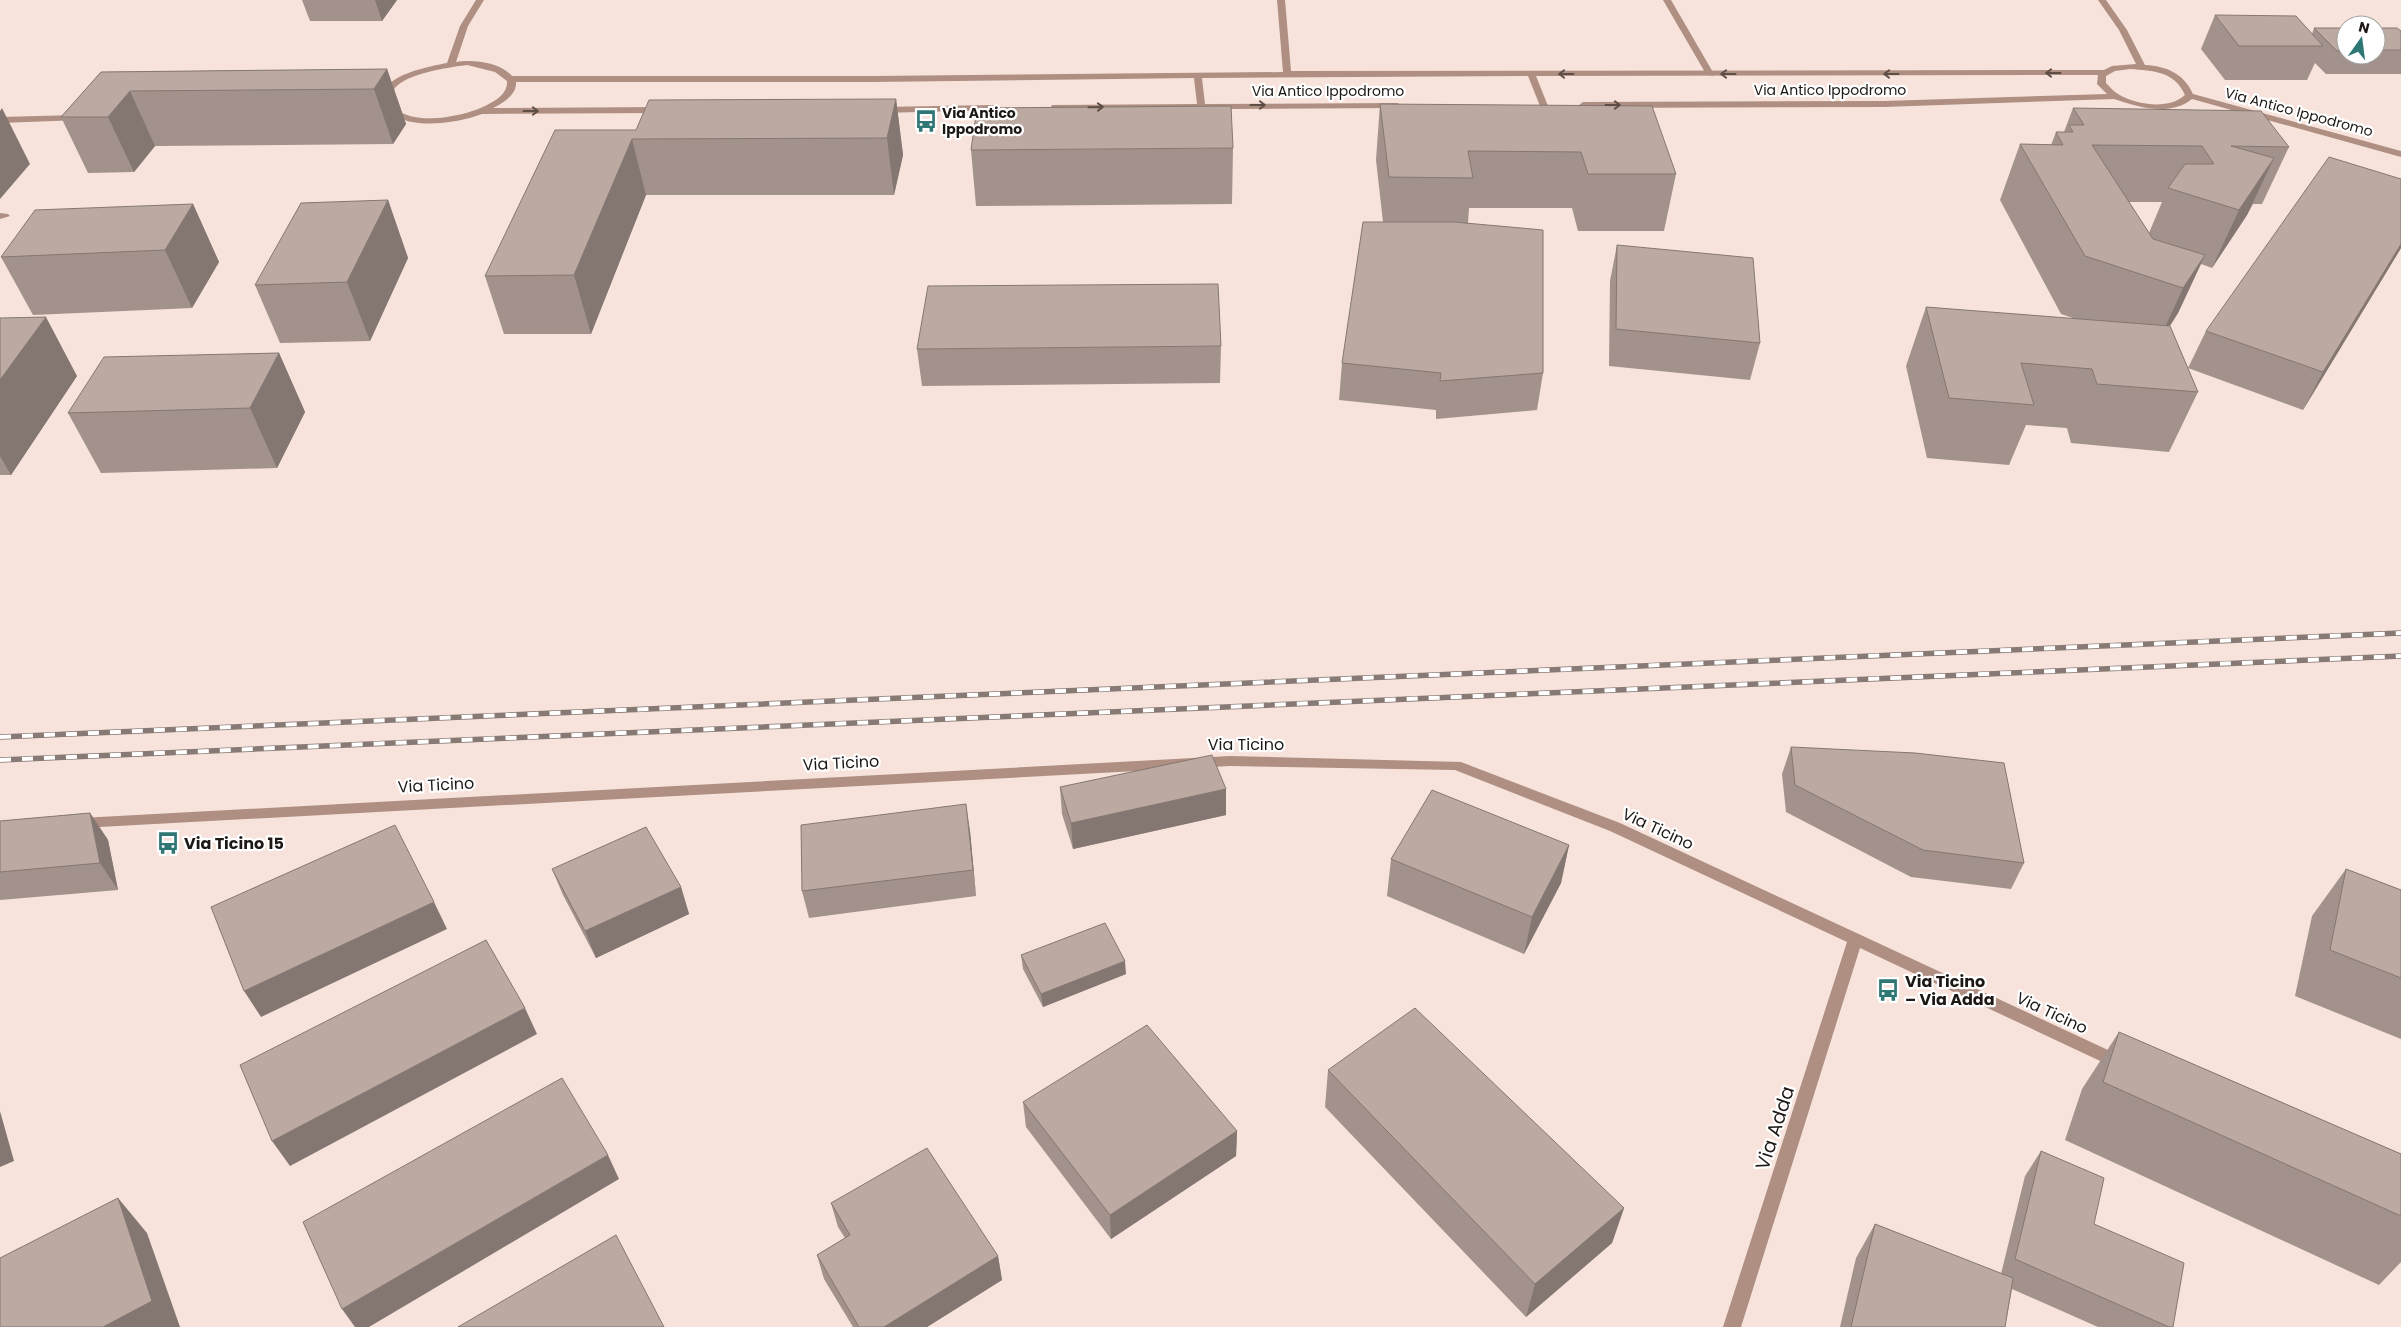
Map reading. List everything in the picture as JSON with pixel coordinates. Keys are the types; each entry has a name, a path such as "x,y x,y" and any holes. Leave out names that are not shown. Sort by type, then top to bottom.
{"street":[{"path":"451,64 464,26 480,0"},
{"path":"1281,0 1286,74"},
{"path":"1667,0 1710,74"},
{"path":"2102,0 2123,30 2141,66"},
{"path":"451,64 484,64 506,73 511,79 511,87 506,96 482,111 462,117 421,120 387,111 387,96 403,79 425,70 451,64"},
{"name":"Via Antico Ippodromo","path":"511,79 873,79 1286,74 2102,72 2117,66 2141,66 2177,78 2185,84 2190,96 2401,154"},
{"path":"2102,72 2099,78 2100,84 2115,96 2129,102 2161,106 2185,101 2190,96"},
{"path":"1531,74 1544,106"},
{"path":"1198,75 1201,105"},
{"name":"Via Antico Ippodromo","path":"1574,105 1884,104 2115,96"},
{"name":"Via Antico Ippodromo","path":"1044,108 1201,105 1406,105"},
{"path":"1534,106 1554,106"},
{"path":"872,110 1005,108"},
{"path":"482,111 675,110"},
{"path":"0,120 89,118"},
{"name":"Via Ticino","path":"68,824 1230,760 1456,765 1615,827 2132,1069"},
{"name":"Via Adda","path":"1732,1327 1855,940"}],"building":[{"path":"2215,15 2296,16 2323,46 2239,46"},
{"path":"2314,28 2336,28 2336,50"},
{"path":"2386,28 2397,28 2401,31 2401,50 2386,50"},
{"path":"387,69 374,89 130,91 108,117 61,117 101,72"},
{"path":"896,99 887,138 632,139 574,275 485,276 555,130 636,130 649,100"},
{"path":"1380,104 1652,106 1676,174 1588,174 1581,152 1468,151 1473,178 1389,177"},
{"path":"1231,106 1233,148 971,150 977,108"},
{"path":"2073,108 2261,111 2289,147 2231,146 2274,158 2239,210 2168,188 2185,164 2214,164 2202,146 2092,145 2153,239 2205,255 2183,288 2085,256 2020,144 2063,145 2056,132 2073,132 2069,125 2084,125"},
{"path":"2329,157 2401,179 2401,244 2323,372 2206,331"},
{"path":"388,200 347,282 255,285 301,203"},
{"path":"193,204 165,250 1,257 35,210"},
{"path":"1363,222 1454,222 1543,230 1543,373 1440,381 1441,373 1342,363"},
{"path":"1617,245 1753,258 1760,343 1616,329"},
{"path":"1218,284 1221,346 917,349 928,286"},
{"path":"1926,307 2170,326 2198,392 2097,384 2092,369 2021,363 2034,405 1949,398"},
{"path":"46,317 0,380 0,318"},
{"path":"279,353 250,408 68,413 104,357"},
{"path":"1791,747 1915,753 2004,763 2024,863 1923,850 1795,785"},
{"path":"1212,755 1226,789 1071,823 1060,787"},
{"path":"1432,790 1569,845 1532,917 1391,859"},
{"path":"966,804 973,870 802,891 801,825"},
{"path":"90,813 100,863 0,872 0,821"},
{"path":"395,825 434,902 244,991 211,907"},
{"path":"646,827 681,887 585,931 552,869"},
{"path":"2346,869 2401,890 2401,978 2330,950"},
{"path":"1105,923 1125,961 1041,994 1021,955"},
{"path":"486,940 525,1008 272,1141 240,1065"},
{"path":"1415,1008 1624,1208 1535,1284 1328,1070"},
{"path":"1147,1025 1237,1131 1110,1215 1023,1102"},
{"path":"2119,1032 2401,1154 2401,1216 2103,1082"},
{"path":"562,1078 608,1155 342,1309 303,1222"},
{"path":"927,1148 998,1256 884,1327 859,1327 817,1255 850,1235 831,1203"},
{"path":"2041,1151 2104,1178 2094,1224 2184,1263 2173,1327 2169,1327 2015,1259"},
{"path":"118,1198 152,1301 103,1327 0,1327 0,1258"},
{"path":"1875,1224 2013,1278 2005,1327 1851,1327"},
{"path":"616,1235 664,1327 458,1327"}],"railway":[{"path":"0,737 2401,633"},
{"path":"0,760 2401,656"}],"place":[{"name":"Via Antico Ippodromo","path":"926,121"},
{"name":"Via Ticino 15","path":"168,843"},
{"name":"Via Ticino – Via Adda","path":"1888,990"}]}
